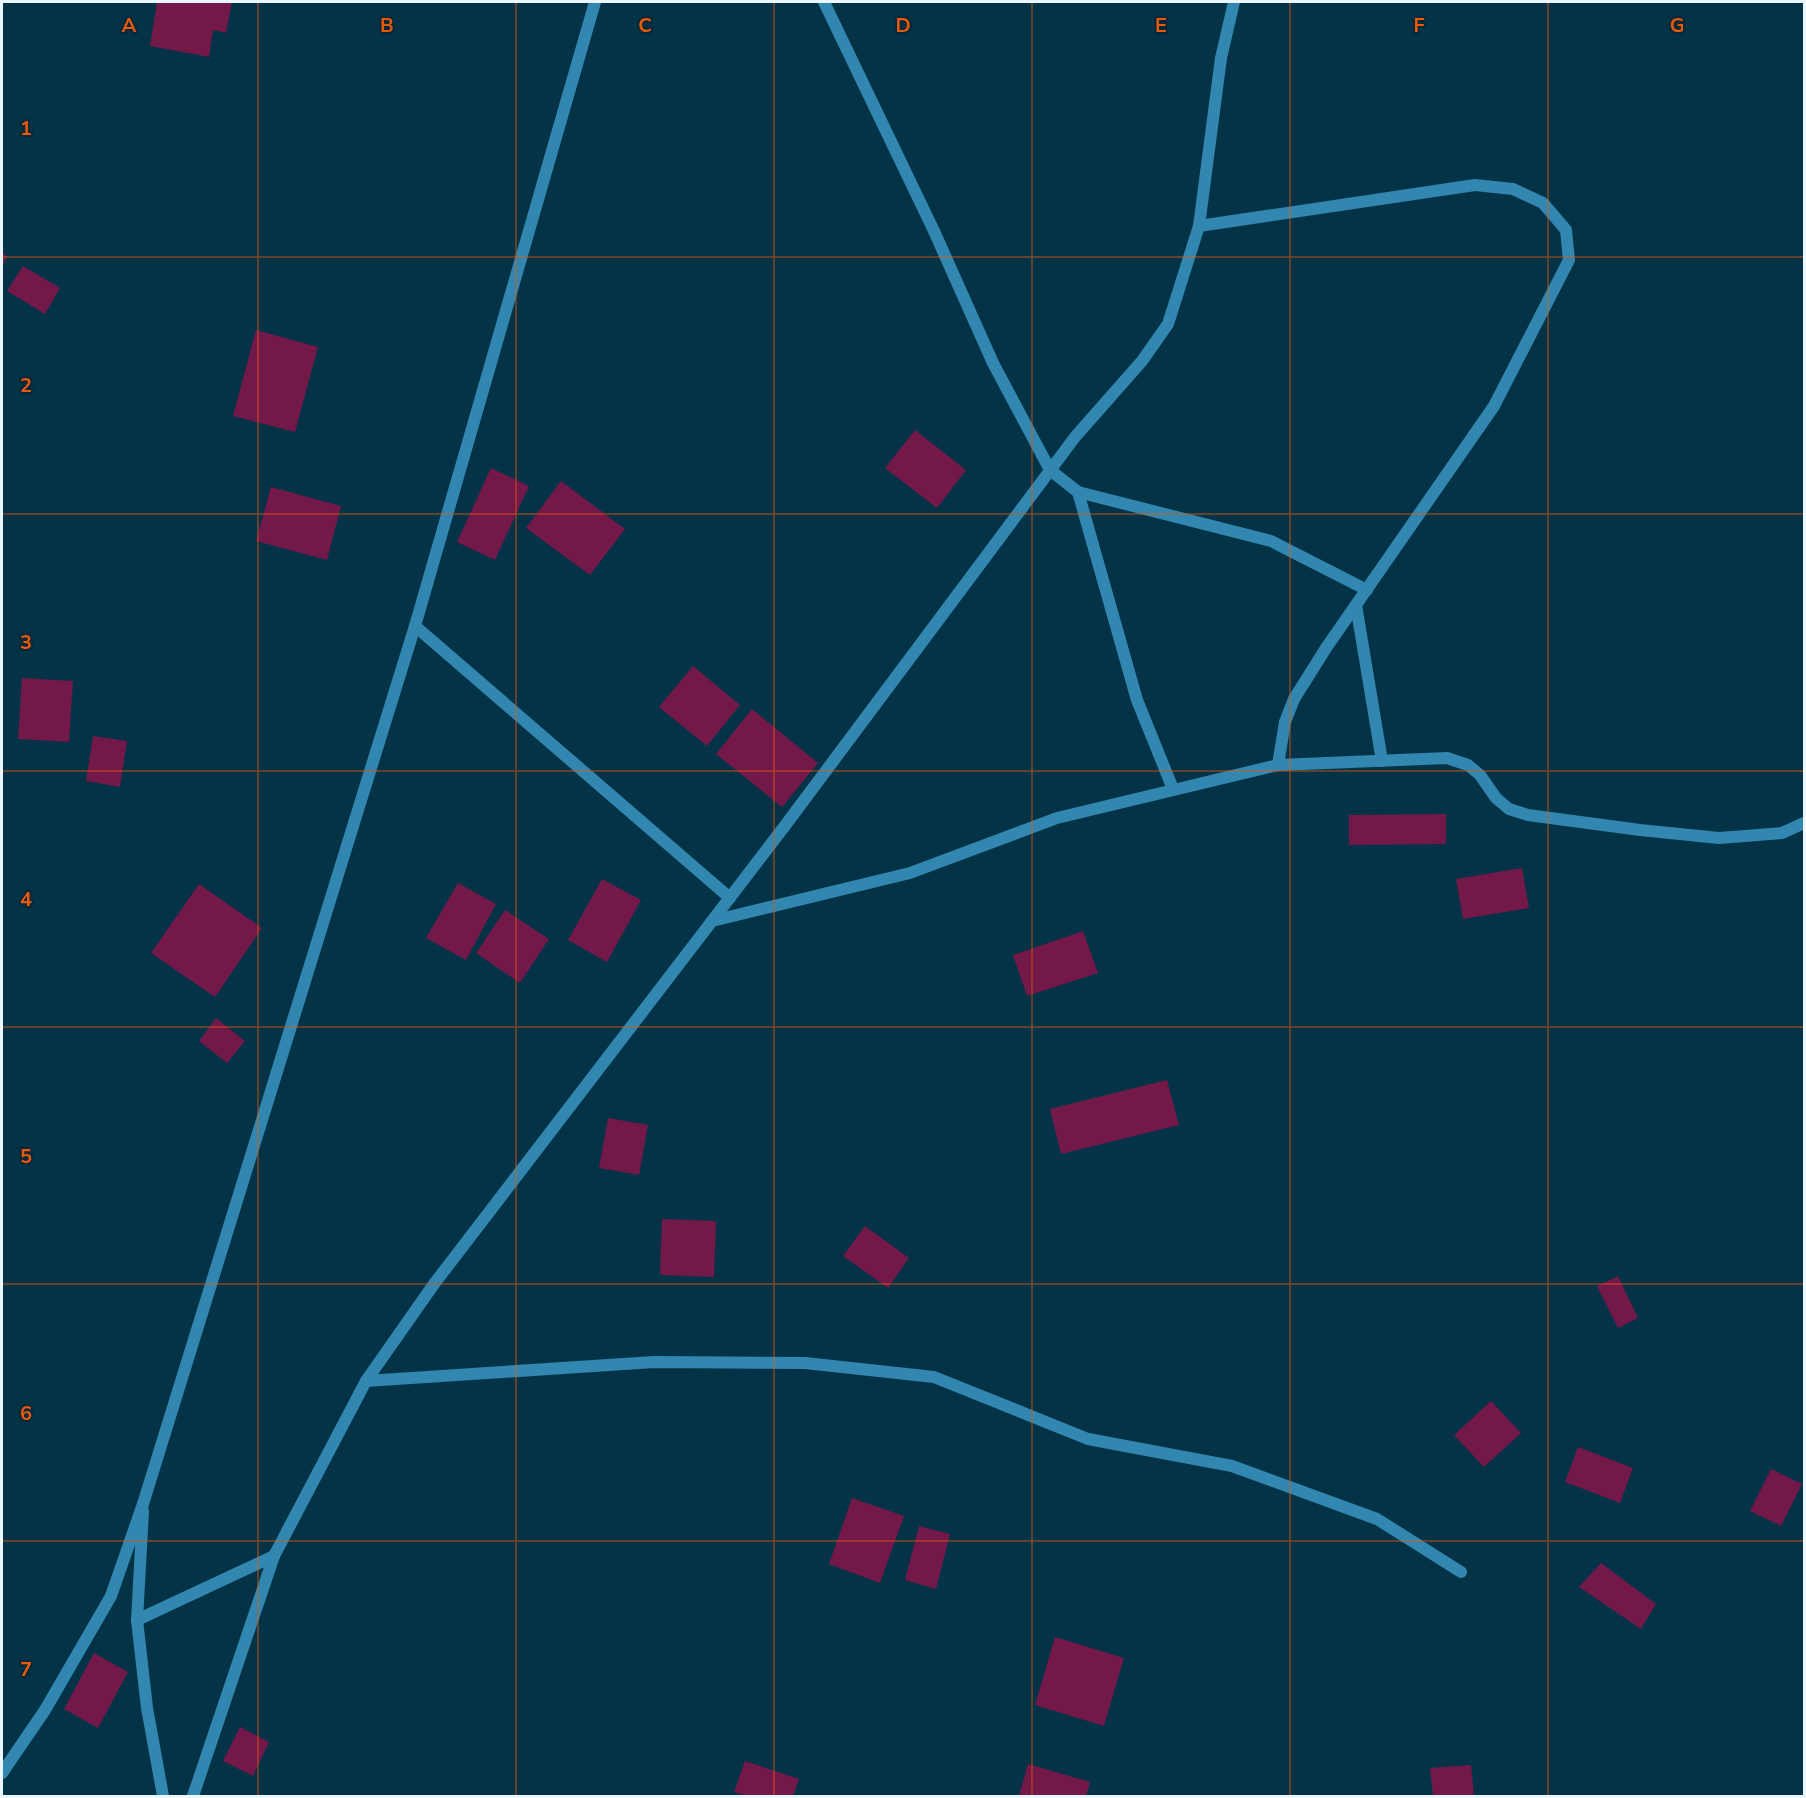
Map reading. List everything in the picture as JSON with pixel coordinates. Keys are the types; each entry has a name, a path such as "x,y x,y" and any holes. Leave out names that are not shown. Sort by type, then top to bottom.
{"street":[{"path":"2,1773 45,1710 111,1596 143,1504 415,626 595,2"},
{"path":"824,2 934,231 993,363 1050,470 1077,492 1271,541 1367,590"},
{"path":"193,1797 274,1556 366,1381 434,1284 730,898 1075,437 1142,361 1168,324 1199,226 1221,58 1234,2"},
{"path":"1199,226 1475,185 1513,189 1543,203 1566,230 1569,260 1494,406 1326,648 1294,699 1285,722 1278,765"},
{"path":"1077,492 1137,700 1173,789"},
{"path":"1356,605 1382,761"},
{"path":"415,626 730,898"},
{"path":"712,921 910,873 1058,818 1278,765 1447,758 1468,765 1480,775 1496,798 1509,809 1528,815 1719,838 1782,833 1804,823"},
{"path":"366,1381 654,1362 805,1364 934,1377 1088,1439 1232,1466 1377,1519 1461,1572"},
{"path":"143,1504 137,1620 147,1708 163,1797"},
{"path":"137,1620 274,1556"}],"building":[{"path":"157,2 232,2 226,33 213,30 209,57 150,46"},
{"path":"2,252 7,256 2,267"},
{"path":"23,266 60,288 45,314 7,291"},
{"path":"256,330 318,347 295,432 233,416"},
{"path":"915,430 966,470 937,508 885,468"},
{"path":"491,468 529,486 495,560 457,542"},
{"path":"561,481 625,529 590,575 526,528"},
{"path":"271,487 341,506 327,560 256,541"},
{"path":"693,666 740,705 707,746 659,707"},
{"path":"22,678 73,681 69,742 18,739"},
{"path":"752,709 818,763 782,807 716,754"},
{"path":"93,736 127,741 120,787 86,781"},
{"path":"1446,814 1446,844 1349,845 1349,815"},
{"path":"1522,868 1529,908 1463,919 1456,879"},
{"path":"602,879 641,900 607,962 568,940"},
{"path":"458,883 496,904 466,960 426,938"},
{"path":"199,884 262,928 215,997 151,953"},
{"path":"505,910 549,939 520,983 476,953"},
{"path":"1083,931 1098,973 1027,996 1013,955"},
{"path":"216,1018 245,1041 227,1063 199,1041"},
{"path":"1167,1080 1179,1125 1061,1154 1050,1109"},
{"path":"608,1118 648,1125 639,1175 599,1168"},
{"path":"662,1219 716,1221 714,1277 660,1275"},
{"path":"865,1226 909,1258 888,1288 843,1256"},
{"path":"1618,1276 1638,1318 1618,1328 1597,1286"},
{"path":"1491,1401 1521,1433 1484,1467 1454,1435"},
{"path":"1578,1447 1633,1468 1620,1503 1565,1482"},
{"path":"1771,1469 1802,1484 1781,1526 1750,1511"},
{"path":"852,1498 904,1516 880,1583 829,1564"},
{"path":"919,1526 950,1534 936,1589 905,1580"},
{"path":"1601,1563 1656,1604 1641,1629 1579,1587"},
{"path":"1055,1637 1124,1658 1104,1726 1035,1705"},
{"path":"94,1653 128,1672 98,1728 64,1709"},
{"path":"240,1727 269,1742 253,1776 223,1761"},
{"path":"745,1761 799,1779 793,1796 747,1796 734,1792"},
{"path":"1028,1764 1090,1782 1086,1796 1019,1796"},
{"path":"1471,1765 1474,1795 1433,1796 1430,1768"}]}
